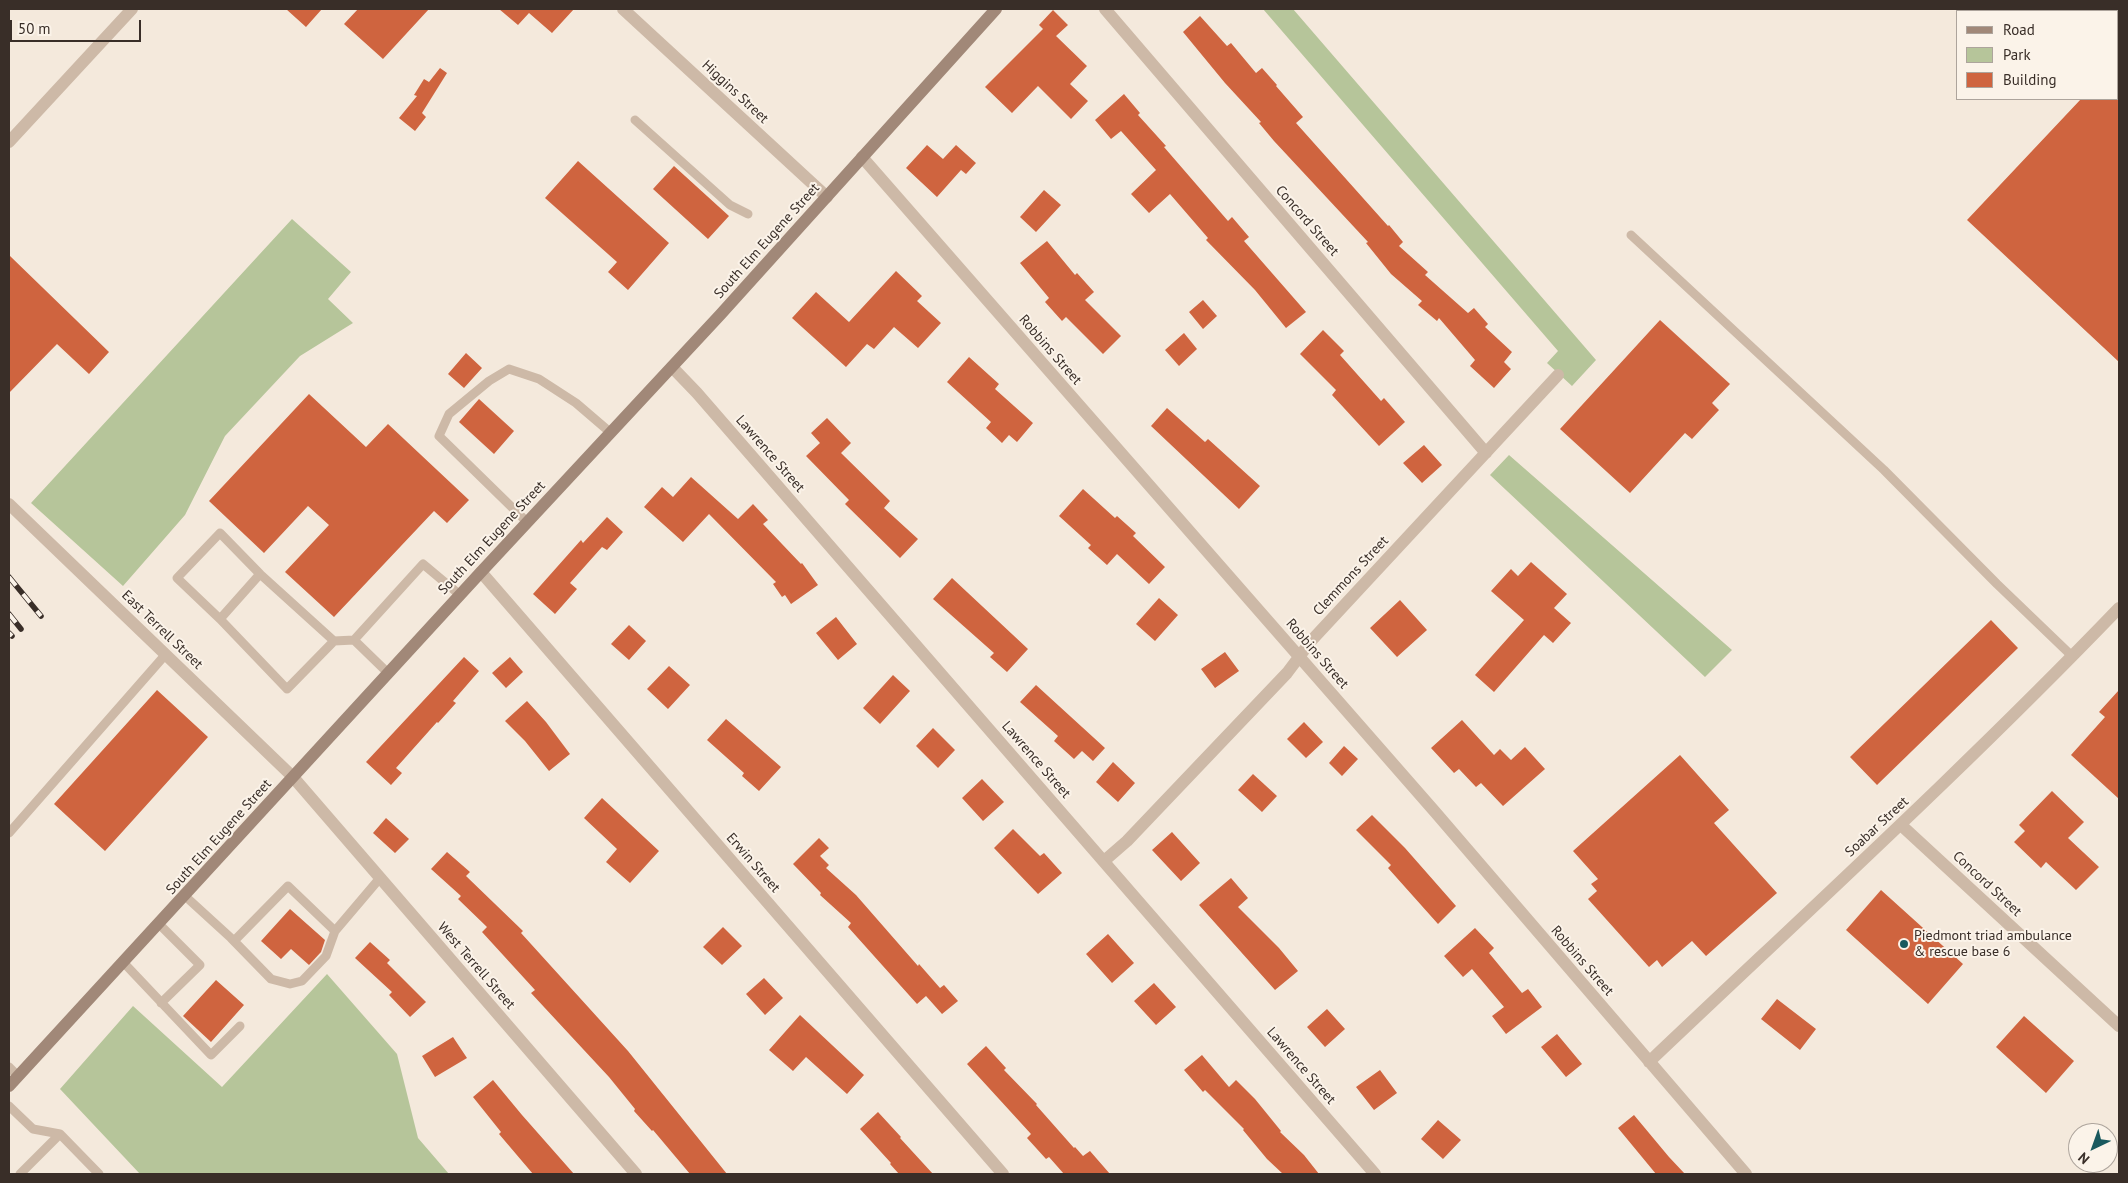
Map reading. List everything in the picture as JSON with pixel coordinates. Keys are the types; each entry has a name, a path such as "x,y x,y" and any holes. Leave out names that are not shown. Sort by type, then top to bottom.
{"main road":[{"name":"South Elm Eugene Street","path":"9,1086 672,367 996,9"}],"street":[{"path":"9,142 132,9"},
{"name":"Higgins Street","path":"623,9 827,197"},
{"name":"Concord Street","path":"1105,9 1486,453"},
{"name":"Robbins Street","path":"862,158 1299,657 1746,1174"},
{"name":"Lawrence Street","path":"672,367 703,400 1375,1174"},
{"name":"Clemmons Street","path":"1104,861 1181,785 1288,673 1311,641 1558,375"},
{"name":"East Terrell Street","path":"9,504 293,777"},
{"name":"Erwin Street","path":"481,572 1003,1174"},
{"name":"Soabar Street","path":"1649,1062 1901,825 2073,657 2119,608"},
{"name":"West Terrell Street","path":"293,777 636,1174"},
{"name":"Concord Street","path":"1901,825 2119,1026"}],"lane":[{"path":"635,120 730,206 748,214"},
{"path":"1631,235 1884,470 1997,584 2073,657"},
{"path":"528,522 439,436 449,414 489,380 509,369 539,379 576,403 610,433"},
{"path":"334,641 260,574 220,533 177,578 220,619 287,689 334,641 354,640 423,564 460,595"},
{"path":"220,619 260,574"},
{"path":"354,640 388,673"},
{"path":"9,833 166,654"},
{"path":"184,896 234,941 270,979 290,984 302,981 326,956 335,932 380,878"},
{"path":"234,941 288,886 335,932"},
{"path":"159,924 200,965 161,1003"},
{"path":"123,962 211,1055 240,1026"},
{"path":"9,1067 18,1076"},
{"path":"9,1106 33,1129 60,1134 99,1174"},
{"path":"20,1174 60,1134"}],"green space":[{"path":"1263,9 1293,9 1596,360 1572,386 1547,363 1558,351"},
{"path":"292,219 351,272 328,299 353,323 300,356 225,436 185,515 123,586 31,503"},
{"path":"1509,455 1732,650 1705,677 1490,475"},
{"path":"327,974 397,1054 418,1138 449,1174 140,1174 60,1089 133,1006 222,1087"}],"building":[{"path":"286,9 322,9 306,27"},
{"path":"358,9 429,9 383,59 344,24"},
{"path":"499,9 574,9 552,33 529,13 518,25"},
{"path":"1053,10 1068,25 1056,36 1087,66 1070,84 1088,101 1071,119 1038,86 1012,113 985,87 1043,29 1039,25"},
{"path":"1200,16 1227,46 1231,43 1256,73 1262,68 1277,85 1303,117 1296,123 1389,225 1403,242 1399,246 1428,272 1425,275 1468,313 1474,308 1488,324 1485,327 1512,352 1504,362 1511,369 1494,388 1470,366 1475,360 1439,318 1437,321 1418,305 1422,301 1391,274 1366,243 1368,242 1274,141 1259,123 1261,122 1225,83 1183,32"},
{"path":"440,68 447,73 422,113 426,117 415,131 399,118 417,96 414,95 424,79 429,82"},
{"path":"1124,94 1140,113 1138,115 1166,146 1164,147 1228,221 1232,217 1249,237 1244,241 1306,312 1286,328 1255,290 1206,240 1208,238 1170,194 1149,213 1131,194 1156,170 1121,131 1111,139 1095,120"},
{"path":"2119,99 2119,362 1967,220 2080,100"},
{"path":"927,145 943,159 956,145 976,163 966,174 961,170 937,197 906,168"},
{"path":"578,161 669,243 628,290 608,272 617,262 545,198"},
{"path":"674,166 729,216 708,239 653,189"},
{"path":"1044,190 1061,205 1036,232 1020,217"},
{"path":"1047,241 1075,275 1077,273 1094,292 1085,300 1121,336 1103,354 1066,317 1062,321 1045,302 1049,298 1020,263"},
{"path":"9,255 109,352 89,374 57,344 9,393"},
{"path":"896,271 922,296 917,301 941,323 918,348 894,327 874,349 867,344 846,367 792,318 816,292 849,322"},
{"path":"1203,300 1217,316 1203,329 1189,312"},
{"path":"1660,320 1730,384 1712,403 1719,410 1692,439 1685,433 1630,493 1560,429"},
{"path":"1323,330 1344,351 1340,355 1381,401 1384,398 1405,422 1379,446 1332,395 1336,390 1300,354"},
{"path":"1184,333 1197,349 1179,366 1165,350"},
{"path":"466,353 482,368 464,388 448,374"},
{"path":"969,357 999,384 995,389 1033,423 1017,442 1009,435 1002,443 986,428 991,422 947,382"},
{"path":"309,394 366,447 388,424 469,500 447,523 434,511 334,617 285,572 329,525 308,506 264,553 209,501"},
{"path":"479,399 514,431 494,454 459,422"},
{"path":"1167,408 1205,442 1208,439 1260,486 1239,509 1151,426"},
{"path":"827,418 851,443 841,453 890,501 884,508 918,539 900,558 845,504 849,500 806,456 820,443 811,433"},
{"path":"1424,445 1442,465 1422,483 1403,463"},
{"path":"691,477 738,519 753,504 768,520 763,524 802,563 818,585 791,604 785,595 782,597 773,584 776,582 709,514 683,542 644,507 662,487 673,497"},
{"path":"1083,489 1115,518 1117,516 1136,533 1133,536 1165,567 1149,584 1117,554 1107,565 1088,548 1091,545 1059,516"},
{"path":"607,517 623,532 607,550 602,547 570,583 577,589 555,614 533,594 581,540 583,543"},
{"path":"1531,562 1567,594 1554,608 1571,623 1553,643 1544,635 1494,692 1475,675 1524,620 1491,591 1511,569 1518,576"},
{"path":"952,578 1028,649 1007,672 990,657 994,653 933,599"},
{"path":"1159,598 1178,615 1155,641 1136,624"},
{"path":"1400,600 1427,630 1397,657 1370,628"},
{"path":"836,617 857,644 838,660 816,633"},
{"path":"1991,620 2018,648 1877,785 1850,757"},
{"path":"629,625 646,641 629,660 611,644"},
{"path":"1225,652 1239,671 1215,688 1201,669"},
{"path":"464,657 479,671 453,701 456,703 396,768 402,773 391,785 366,762"},
{"path":"510,657 523,672 506,688 492,673"},
{"path":"669,666 690,685 668,709 647,689"},
{"path":"893,675 910,691 880,724 863,708"},
{"path":"1036,685 1105,748 1093,761 1082,751 1074,759 1054,741 1058,736 1020,702"},
{"path":"157,690 208,737 105,851 54,804"},
{"path":"2119,690 2119,799 2071,755 2105,717 2099,712"},
{"path":"527,701 546,722 570,754 549,771 525,741 505,721"},
{"path":"726,719 781,767 759,791 742,776 744,773 707,740"},
{"path":"1462,720 1494,755 1500,749 1511,760 1525,747 1545,769 1503,806 1481,783 1476,787 1459,769 1454,773 1431,748"},
{"path":"1304,722 1323,742 1306,758 1287,739"},
{"path":"933,728 955,750 938,768 916,746"},
{"path":"1344,746 1358,759 1342,776 1329,763"},
{"path":"1680,755 1729,810 1714,823 1777,893 1706,956 1692,941 1662,967 1657,960 1649,967 1588,899 1597,891 1591,884 1598,879 1573,851"},
{"path":"1113,762 1135,783 1118,802 1096,782"},
{"path":"1253,774 1277,796 1262,812 1238,790"},
{"path":"982,779 1004,802 983,821 962,798"},
{"path":"2052,791 2084,822 2068,838 2099,867 2076,890 2046,862 2041,868 2014,842 2025,831 2019,825"},
{"path":"602,798 659,851 630,883 606,862 617,849 584,818"},
{"path":"1372,815 1405,848 1456,906 1438,924 1388,868 1391,865 1356,830"},
{"path":"386,818 409,839 395,853 373,833"},
{"path":"1013,829 1040,856 1044,853 1062,873 1038,894 994,848"},
{"path":"1172,832 1200,863 1181,881 1152,850"},
{"path":"819,838 829,848 820,856 829,865 826,868 856,895 918,966 919,964 940,988 944,985 958,1001 942,1014 926,996 917,1004 848,927 851,923 820,895 821,893 793,864"},
{"path":"447,852 470,872 466,876 523,931 521,933 628,1051 727,1174 690,1174 653,1130 634,1111 635,1109 609,1077 531,993 535,990 482,932 487,927 458,899 461,896 431,869"},
{"path":"1231,878 1248,898 1238,907 1279,948 1298,971 1275,990 1199,905"},
{"path":"1881,890 1963,964 1928,1004 1846,930"},
{"path":"290,909 325,940 321,952 309,965 291,949 281,959 261,941"},
{"path":"723,927 742,946 722,965 703,947"},
{"path":"1475,928 1494,948 1489,953 1522,993 1528,989 1542,1007 1506,1034 1492,1016 1504,1007 1472,969 1463,977 1444,956"},
{"path":"1108,934 1134,963 1112,983 1086,954"},
{"path":"370,942 390,960 387,963 426,1002 410,1017 389,995 392,992 355,958"},
{"path":"764,978 783,998 765,1015 746,994"},
{"path":"216,980 244,1005 211,1042 183,1016"},
{"path":"1154,983 1176,1007 1156,1025 1134,1001"},
{"path":"1777,999 1816,1029 1800,1050 1761,1019"},
{"path":"1327,1009 1345,1029 1325,1047 1307,1027"},
{"path":"800,1015 864,1075 847,1094 806,1057 793,1071 769,1050"},
{"path":"2024,1016 2074,1061 2046,1093 1996,1047"},
{"path":"1557,1034 1582,1064 1566,1077 1541,1047"},
{"path":"453,1037 467,1058 435,1077 422,1056"},
{"path":"986,1046 1006,1068 1004,1070 1037,1104 1074,1148 1083,1156 1090,1151 1110,1174 1064,1174 1049,1157 1046,1159 1027,1138 1031,1134 967,1064"},
{"path":"1202,1055 1229,1087 1236,1080 1255,1099 1280,1132 1304,1155 1319,1174 1283,1174 1267,1159 1244,1129 1205,1090 1203,1092 1184,1070"},
{"path":"1380,1070 1397,1093 1374,1110 1356,1087"},
{"path":"493,1080 574,1174 533,1174 499,1134 501,1132 473,1097"},
{"path":"878,1112 933,1174 899,1174 890,1164 860,1129"},
{"path":"1634,1115 1685,1174 1656,1174 1618,1128"},
{"path":"1438,1120 1461,1140 1443,1159 1421,1139"}],"railway":[{"path":"9,577 41,616"},
{"path":"9,614 21,629"},
{"path":"9,633 12,636"}],"place":[{"name":"Piedmont triad ambulance & rescue base 6","path":"1904,944"}]}
